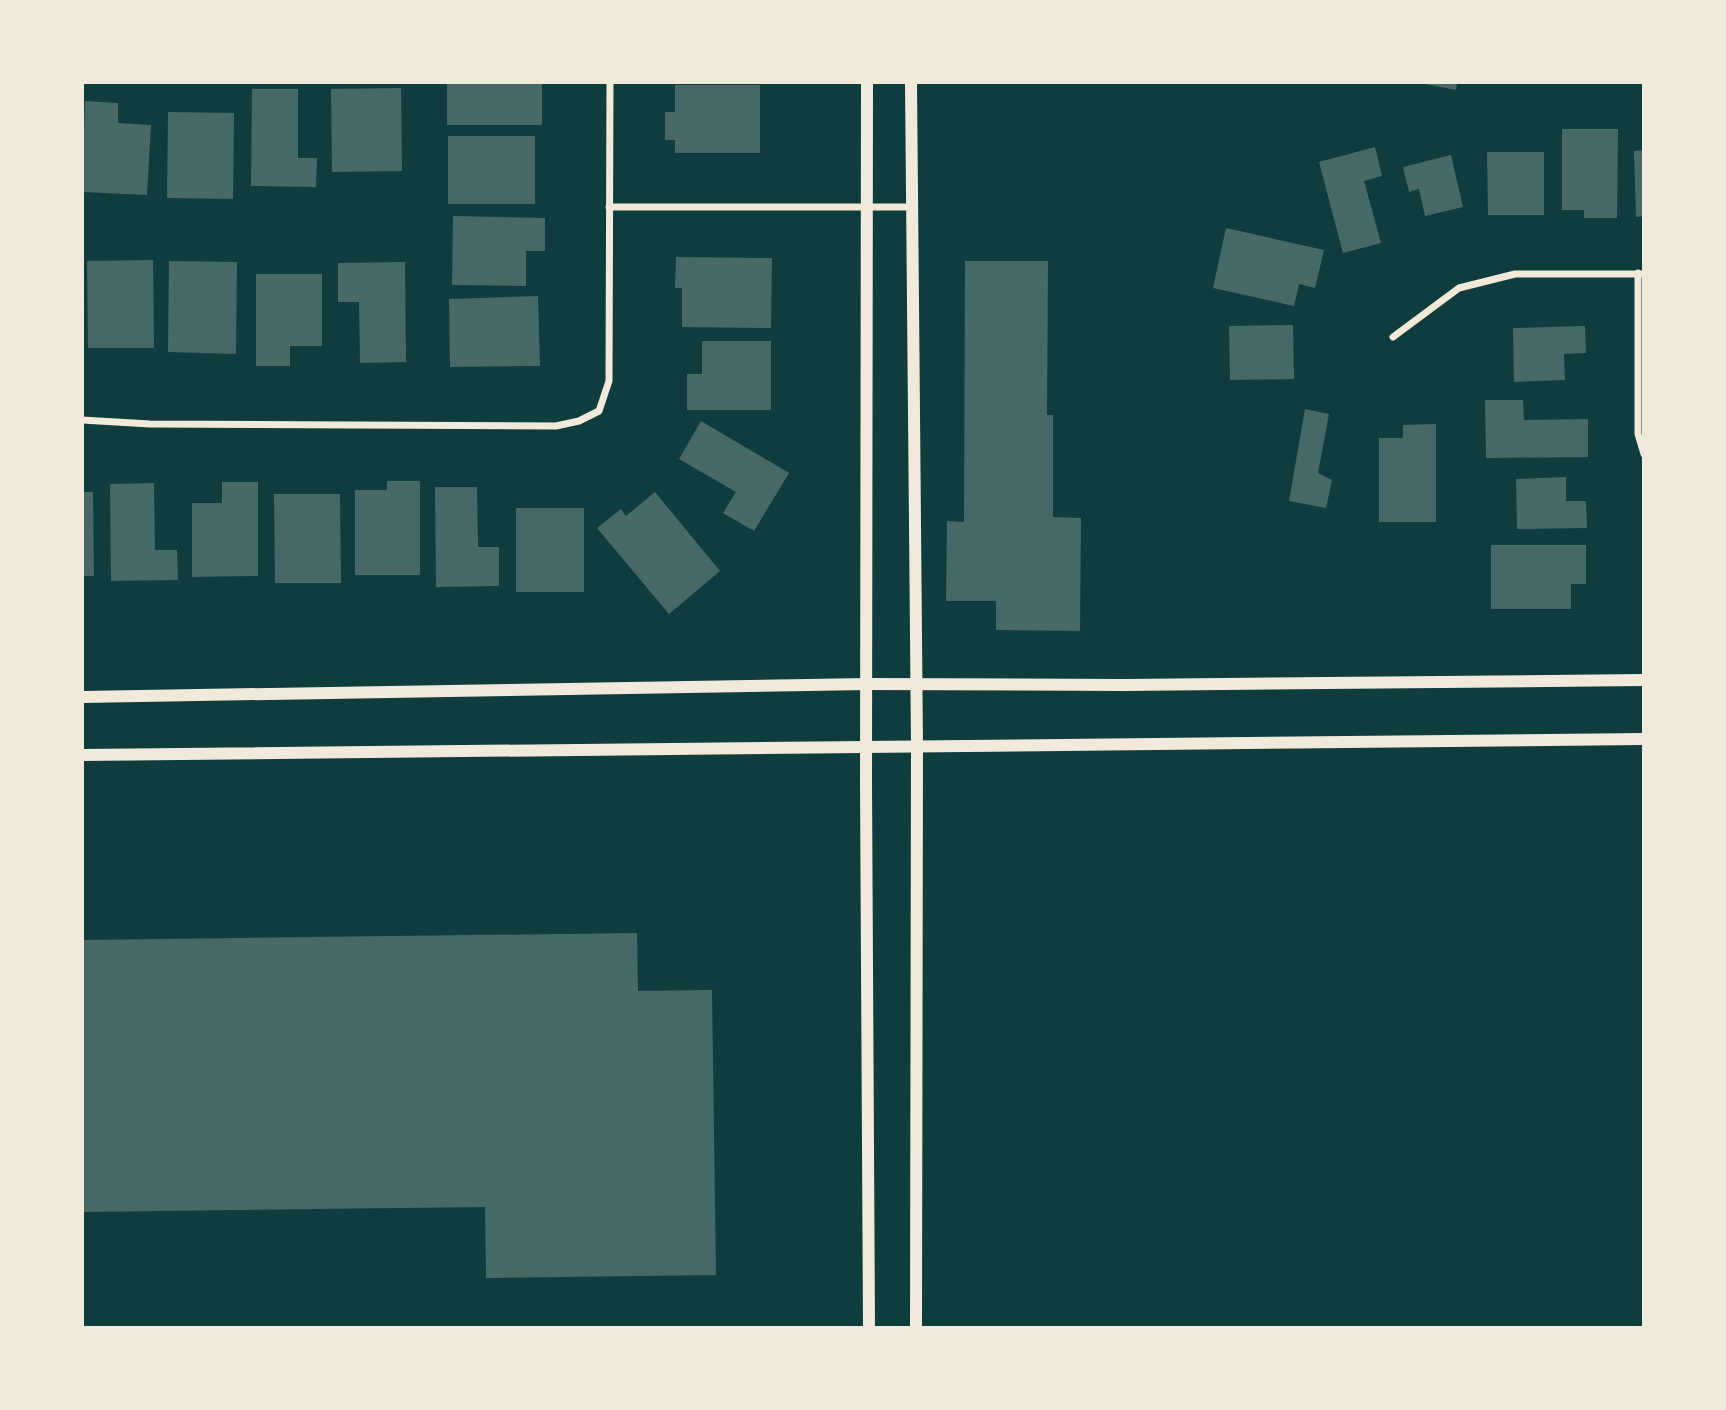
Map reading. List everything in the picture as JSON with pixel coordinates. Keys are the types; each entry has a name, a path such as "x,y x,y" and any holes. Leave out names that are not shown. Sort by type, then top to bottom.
{"street":[{"path":"82,420 150,424 556,426 579,421 599,411 609,381 610,82"},
{"path":"867,82 869,1328"},
{"path":"911,82 916,746 916,1328"},
{"path":"609,206 912,206"},
{"path":"1393,337 1459,288 1515,274 1641,274 1638,434 1644,454"},
{"path":"82,697 868,684 1125,685 1644,680"},
{"path":"82,755 1644,739"}],"building":[{"path":"447,82 542,82 542,125 447,125"},
{"path":"1414,82 1457,82 1456,90"},
{"path":"675,85 760,85 760,153 675,153 675,140 665,140 665,112 675,112"},
{"path":"401,88 402,171 332,172 331,89"},
{"path":"252,89 298,89 298,158 317,158 316,187 251,186"},
{"path":"85,101 118,103 118,123 151,125 147,195 82,192"},
{"path":"168,112 234,113 233,199 167,198"},
{"path":"1562,129 1618,129 1617,218 1584,218 1584,210 1562,210"},
{"path":"448,136 535,136 535,204 448,204"},
{"path":"1375,147 1382,176 1364,181 1381,243 1343,253 1319,162"},
{"path":"1644,150 1644,216 1636,217 1634,151"},
{"path":"1487,152 1544,152 1544,215 1488,215"},
{"path":"1451,155 1463,207 1425,216 1419,189 1409,192 1403,167"},
{"path":"453,216 545,218 545,251 526,251 526,286 452,285"},
{"path":"1226,228 1324,250 1315,288 1299,284 1294,306 1213,288"},
{"path":"676,257 772,258 771,328 682,327 682,288 675,288"},
{"path":"153,260 154,348 88,348 87,261"},
{"path":"169,261 237,262 236,354 168,352"},
{"path":"965,261 1048,261 1047,415 1053,415 1053,517 1081,518 1080,631 996,630 996,601 946,601 947,521 964,522"},
{"path":"405,262 406,362 360,363 359,302 338,302 338,263"},
{"path":"256,274 322,274 322,346 290,346 290,366 256,366"},
{"path":"538,296 540,366 450,367 449,299"},
{"path":"1293,325 1294,379 1230,380 1229,326"},
{"path":"1585,326 1586,353 1564,354 1565,380 1514,382 1513,328"},
{"path":"702,341 771,341 771,410 687,410 687,374 702,374"},
{"path":"1485,400 1523,400 1524,420 1588,419 1588,457 1486,458"},
{"path":"1305,409 1329,414 1318,473 1332,480 1326,508 1289,501"},
{"path":"701,421 789,473 754,531 723,513 736,492 679,459"},
{"path":"1436,424 1436,522 1379,522 1379,438 1403,438 1403,425"},
{"path":"1566,477 1566,501 1586,501 1587,528 1517,529 1516,479"},
{"path":"387,481 420,481 420,575 355,575 355,490 387,490"},
{"path":"222,482 258,482 258,576 192,577 192,503 222,503"},
{"path":"154,483 155,550 177,550 178,580 111,581 110,484"},
{"path":"435,487 477,487 478,547 499,547 499,586 436,587"},
{"path":"82,492 93,492 94,576 82,576"},
{"path":"655,492 720,571 669,614 597,528 621,509 626,516"},
{"path":"274,494 340,494 341,583 275,583"},
{"path":"516,508 584,508 584,592 516,592"},
{"path":"1491,545 1586,545 1586,584 1571,584 1571,609 1491,609"},
{"path":"637,933 638,991 712,990 716,1275 486,1278 485,1207 82,1212 82,940"}]}
